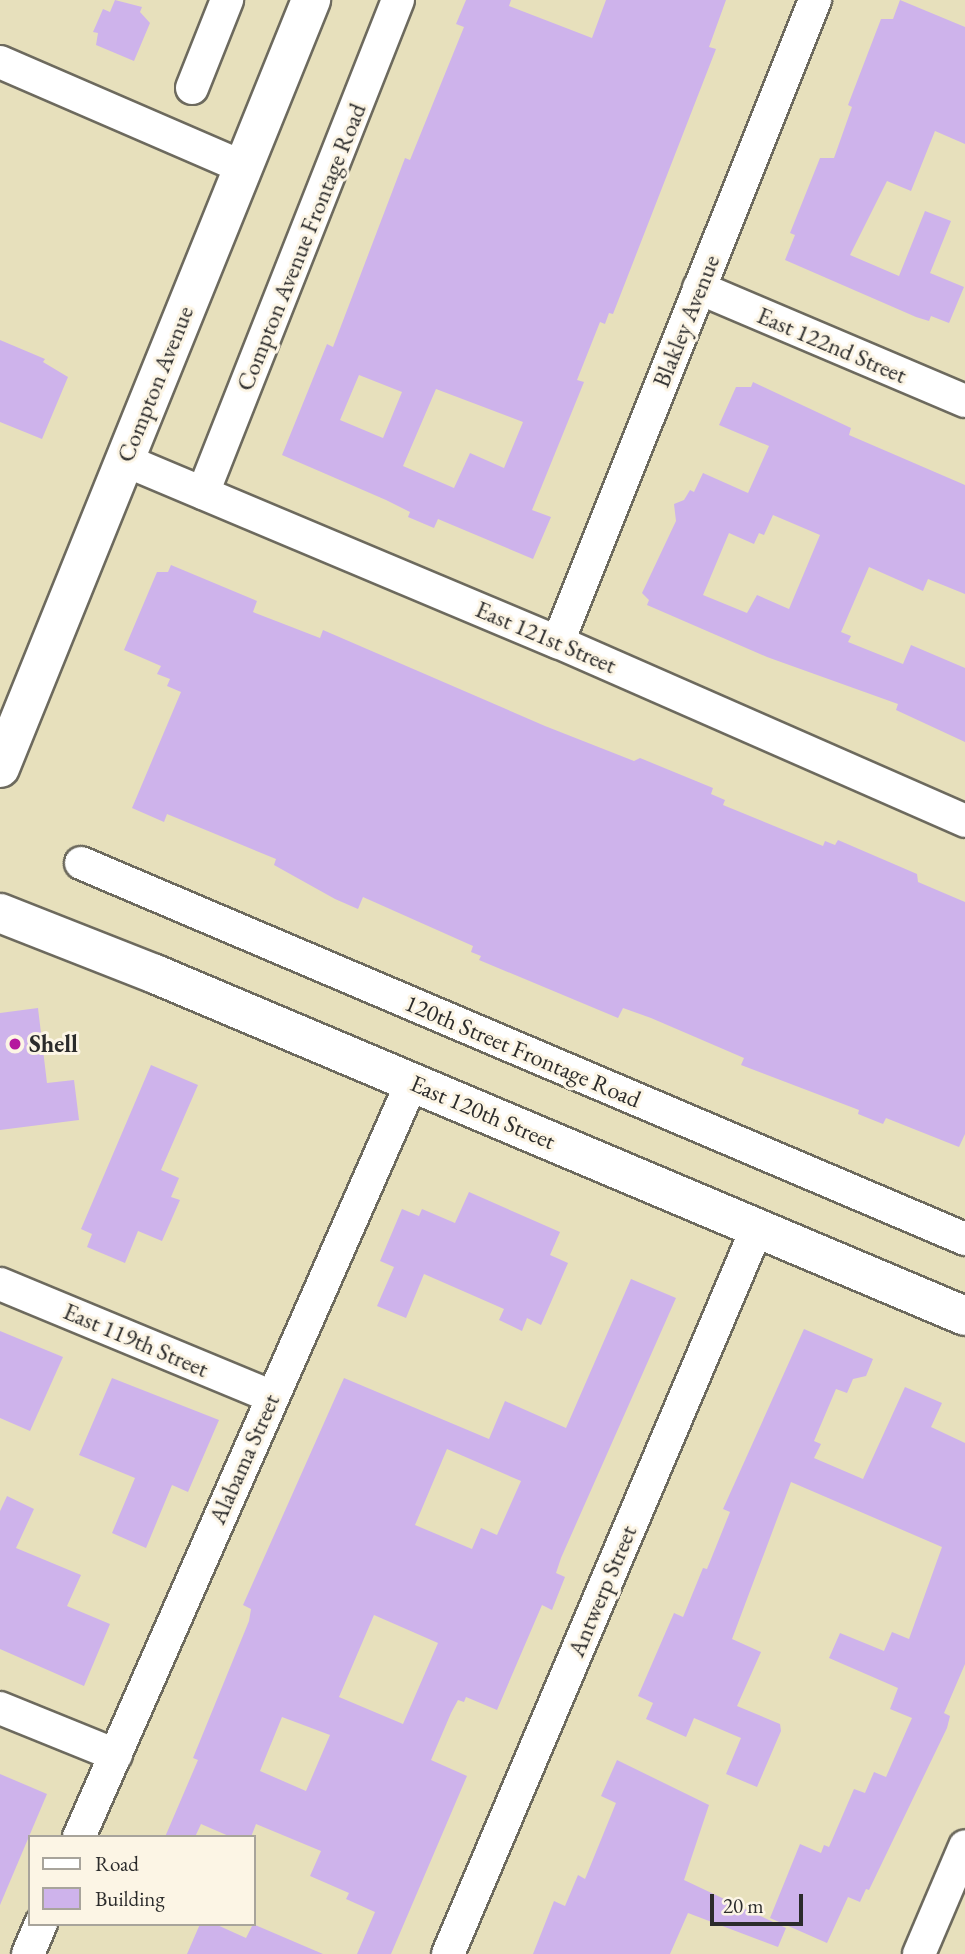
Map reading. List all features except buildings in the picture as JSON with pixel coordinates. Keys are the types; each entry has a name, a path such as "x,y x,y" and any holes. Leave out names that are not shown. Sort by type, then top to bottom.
{"street":[{"path":"191,88 227,0"},
{"name":"Compton Avenue","path":"0,768 312,0"},
{"name":"Compton Avenue Frontage Road","path":"203,493 398,0"},
{"name":"Blakley Avenue","path":"558,642 815,0"},
{"path":"0,62 243,167"},
{"name":"East 122nd Street","path":"699,288 965,401"},
{"name":"East 121st Street","path":"124,460 558,642 965,821"},
{"name":"120th Street Frontage Road","path":"81,863 965,1239"},
{"name":"East 120th Street","path":"0,913 412,1082 965,1316"},
{"name":"Alabama Street","path":"80,1835 271,1396 412,1082"},
{"name":"Antwerp Street","path":"448,1954 757,1228"},
{"name":"East 119th Street","path":"0,1284 271,1396"},
{"path":"0,1708 116,1755"},
{"path":"919,1954 965,1846"},
{"path":"28,1954 40,1926"}],"place":[{"name":"Shell","path":"15,1044"}]}
